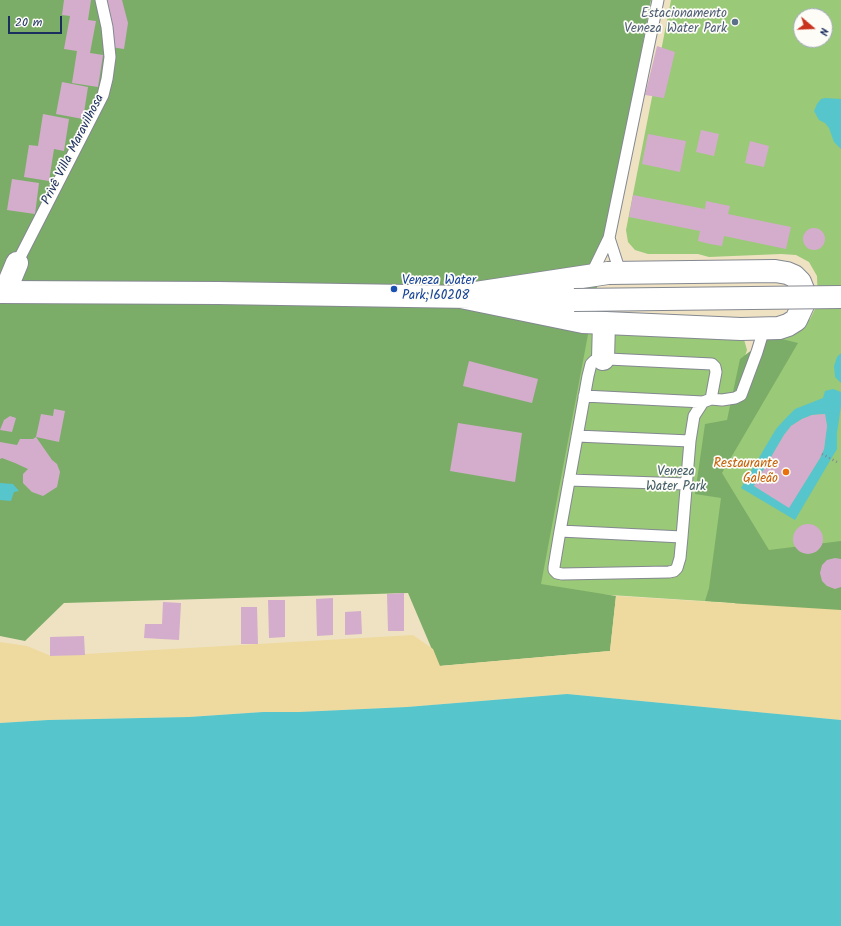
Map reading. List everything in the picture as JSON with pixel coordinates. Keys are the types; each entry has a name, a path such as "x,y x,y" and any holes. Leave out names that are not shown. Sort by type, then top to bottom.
{"main road":[{"name":"Privê Villa Maravilhosa","path":"2,292 17,263"},
{"path":"620,272 787,272 800,282 804,292 803,305 796,320 779,328 764,329 583,322 456,296 591,275 620,272"},
{"path":"2,292 456,296 574,300 841,297"},
{"path":"603,359 604,323"}],"lane":[{"name":"Privê Villa Maravilhosa","path":"17,263 103,95 110,58 107,27 101,0"},
{"path":"591,275 609,238 658,0"},
{"path":"609,238 620,272"},
{"path":"584,396 707,400 739,397 757,352 764,329"},
{"path":"598,359 603,359 708,363 715,367 716,372 707,400 694,416 690,441 680,558 677,568 674,571 562,574 557,573 554,570 584,396 591,364 598,359"},
{"path":"577,436 690,441"},
{"path":"569,480 687,484"},
{"path":"560,531 682,537"}],"path":[{"path":"822,454 837,462"}],"green space":[{"path":"0,0 651,0 541,584 616,596 610,651 439,666 408,593 64,603 25,641 0,636"},
{"name":"Veneza Water Park","path":"671,0 841,0 841,610 534,590 586,332 743,336 747,350 737,380 778,336 810,319 818,303 817,276 809,262 796,255 781,254 709,257 698,254 648,254 635,250 628,242 626,230"},
{"path":"770,336 798,343 722,473 769,550 841,541 841,677 734,603 705,601 709,588 721,498 695,494 705,424 727,420 740,359"}],"sand":[{"path":"616,596 841,610 841,720 567,694 407,707 299,712 263,712 189,717 48,720 0,723 0,642 27,646 51,656 413,635 433,649 440,666 610,651"}],"water":[{"path":"821,99 841,99 841,149 834,142 829,128 825,123 819,120 814,111"},
{"path":"841,353 841,383 835,377 834,366 837,357"},
{"path":"833,389 841,392 837,449 795,520 741,488 776,429 795,409 823,398 825,391","holes":["825,414 827,426 824,449 820,458 789,507 754,486 784,435 791,426 812,415"]},
{"path":"0,483 13,484 19,491 14,492 11,501 0,500"},
{"path":"567,694 841,720 841,926 0,926 0,723 48,720 189,717 263,712 299,712 407,707"}],"building":[{"path":"64,0 91,0 88,20 96,21 90,53 103,55 98,87 72,83 77,51 64,49 70,16 62,15"},
{"path":"105,0 122,0 128,23 124,49 111,47"},
{"path":"657,46 675,52 664,98 645,95"},
{"path":"62,82 88,87 83,119 56,114"},
{"path":"43,114 69,119 64,151 54,149 49,181 24,177 29,145 38,146"},
{"path":"701,130 719,134 714,156 696,152"},
{"path":"648,134 686,141 680,172 642,164"},
{"path":"750,141 769,146 764,167 745,163"},
{"path":"12,179 39,183 35,214 7,210"},
{"path":"633,195 705,209 706,201 730,206 728,214 791,227 786,249 724,236 722,246 710,244 698,241 700,231 629,217"},
{"path":"814,228 822,231 825,239 822,247 814,250 806,247 803,239 806,231"},
{"path":"469,361 538,379 532,403 463,386"},
{"path":"54,409 65,411 59,442 36,437 41,414 53,416"},
{"name":"Restaurante Galeão","path":"825,414 827,426 824,449 789,508 754,486 784,435 791,426 812,415"},
{"path":"10,416 16,418 12,432 0,430 4,420"},
{"path":"458,423 522,433 515,482 450,471"},
{"path":"36,437 52,460 57,464 60,472 57,487 43,496 32,492 23,483 23,474 28,469 2,458 0,459 0,442 17,445 20,439 33,439"},
{"path":"808,524 819,528 823,539 819,550 808,554 797,550 793,539 797,528"},
{"path":"835,558 841,559 841,587 835,589 827,586 822,581 820,573 822,565 827,560"},
{"path":"404,593 404,631 388,631 387,594"},
{"path":"333,598 333,635 317,636 316,599"},
{"path":"268,600 285,600 285,637 269,638"},
{"path":"163,602 181,603 179,640 144,638 145,624 162,624"},
{"path":"241,607 257,607 258,644 241,644"},
{"path":"361,611 362,634 345,635 345,612"},
{"path":"84,636 85,655 50,656 50,637"}],"place":[{"name":"Estacionamento Veneza Water Park","path":"735,22"},
{"name":"Veneza Water Park;160208","path":"394,289"},
{"name":"Restaurante Galeão","path":"786,472"}]}
